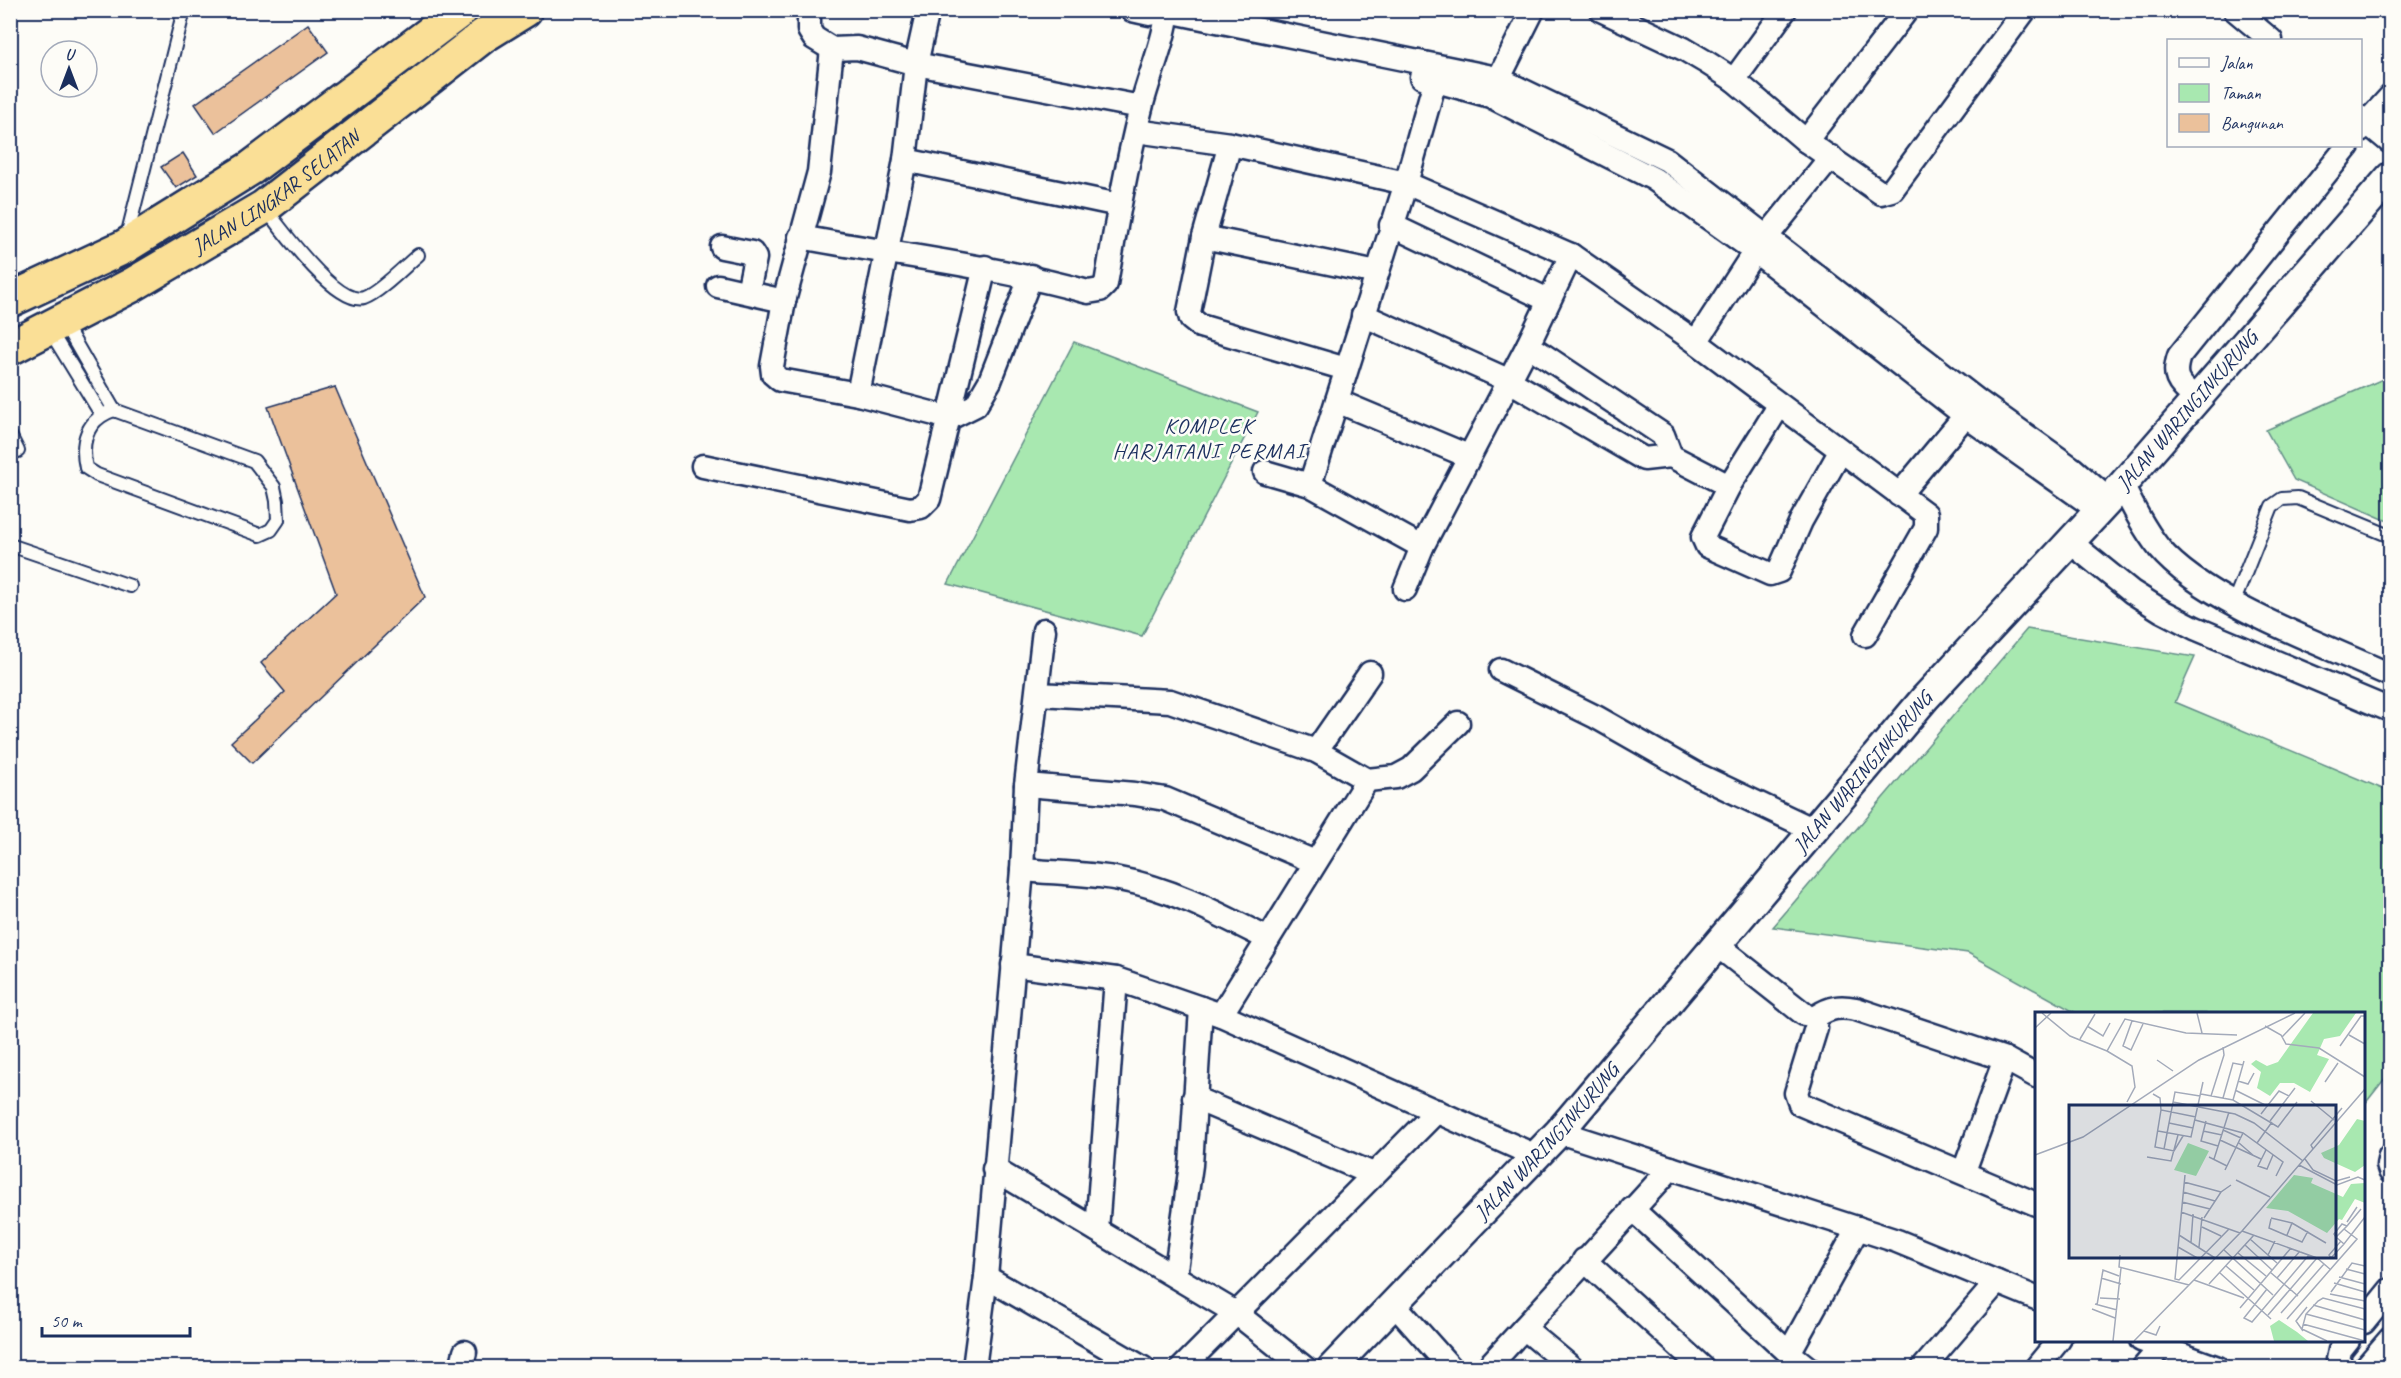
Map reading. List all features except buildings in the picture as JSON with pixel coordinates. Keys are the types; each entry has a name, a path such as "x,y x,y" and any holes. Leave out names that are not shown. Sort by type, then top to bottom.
{"highway":[{"name":"JALAN LINGKAR SELATAN","path":"10,300 124,247 251,168 461,10"},
{"name":"JALAN LINGKAR SELATAN","path":"10,348 56,326 264,207 483,36 525,10"}],"street":[{"path":"809,10 808,30 814,38 832,48 857,48 916,64 1141,107"},
{"path":"858,394 906,159 916,64 928,10"},
{"path":"1494,87 1533,10"},
{"path":"1601,10 1684,48 1734,80 1806,141 1881,193 1887,193 2025,10"},
{"path":"1806,141 1907,10"},
{"path":"2235,10 2270,39"},
{"path":"1734,80 1785,11"},
{"path":"800,237 887,254 985,267 1031,276 1088,292 1100,290 1106,284 1157,15 1438,73 1494,87 1667,160 1760,245 1972,409 2073,469 2142,523 2160,550 2196,580 2233,604 2391,675"},
{"path":"832,48 819,172 784,301 772,366 773,374 780,380 858,394 950,418 976,405 990,381 1031,276"},
{"path":"1310,485 1406,183 1438,73"},
{"path":"2391,97 2363,123 2391,142"},
{"path":"1136,131 1230,144 1406,183 1571,255 1696,342 1840,452 1926,514 1928,520 1865,635"},
{"path":"1230,144 1204,237 1189,312 1191,319 1200,326 1346,369"},
{"path":"2197,400 2178,382 2174,370 2178,356 2347,147"},
{"path":"1696,342 1760,245 1831,157"},
{"path":"906,159 1119,206"},
{"name":"JALAN WARINGINKURUNG","path":"1332,1368 1559,1132 1925,698 2110,499 2391,177"},
{"path":"1391,225 1548,300"},
{"path":"1204,237 1377,273"},
{"path":"722,247 752,254 755,258 748,292"},
{"path":"1405,589 1422,547 1528,345 1571,255"},
{"path":"703,466 910,509 921,507 929,500 985,267"},
{"path":"718,286 784,301"},
{"path":"1364,315 1508,380 1644,459 1671,456 1729,486"},
{"path":"1528,345 1663,435 1671,456"},
{"path":"1336,401 1468,456"},
{"path":"1779,406 1729,486 1703,541 1707,546 1770,574 1775,574 1779,571 1801,521 1840,452"},
{"path":"1899,495 1972,409"},
{"path":"1264,471 1310,485 1422,547"},
{"path":"2070,542 2133,592 2162,611 2195,628 2391,710"},
{"path":"974,1368 986,1278 1022,870 1026,784 1044,630"},
{"path":"1501,670 1596,717 1698,775 1814,831"},
{"path":"1316,751 1370,672"},
{"path":"1038,694 1170,701 1316,751 1367,780 1396,777 1411,769 1458,723"},
{"path":"1175,1276 1191,1165 1194,1098 1211,1012 1268,939 1367,780"},
{"path":"1026,784 1165,799 1316,862"},
{"path":"1022,870 1119,879 1154,888 1212,911 1268,939"},
{"path":"1718,946 1812,1019"},
{"path":"1013,965 1116,979 1211,1012 1536,1156"},
{"path":"1097,1230 1116,979"},
{"path":"2035,1075 2005,1059 1856,1009 1840,1006 1828,1009 1812,1019 1796,1093 1800,1104 1965,1171 2035,1203"},
{"path":"1965,1171 2005,1059"},
{"path":"1194,1098 1373,1174"},
{"path":"1182,1368 1437,1111"},
{"path":"1559,1132 1858,1228 2035,1297"},
{"path":"2391,1156 2388,1165 2391,1171"},
{"path":"1486,1368 1671,1168"},
{"path":"994,1169 1236,1313 1305,1368"},
{"path":"1632,1209 1808,1368"},
{"path":"1789,1353 1858,1228"},
{"path":"1584,1260 1703,1368"},
{"path":"986,1278 1143,1368"},
{"path":"1923,1368 1997,1282"},
{"path":"2365,1321 2391,1290"},
{"path":"1394,1304 1451,1368"},
{"path":"1524,1328 1572,1368"},
{"path":"2365,1368 2391,1339"},
{"path":"2036,1368 2058,1342"},
{"path":"2343,1368 2338,1360 2340,1350 2347,1342"},
{"path":"2143,1368 2150,1344 2218,1368"}],"lane":[{"path":"124,247 184,10"},
{"path":"264,207 294,246 341,293 355,299 366,297 418,255"},
{"path":"56,326 114,410 254,461 274,487 278,520 271,530 260,535 97,476 86,468 85,441 89,426 101,414 114,410"},
{"path":"56,326 101,414"},
{"path":"10,435 18,451"},
{"path":"2233,604 2272,506 2282,499 2298,498 2391,536"},
{"path":"10,545 130,586"}],"green space":[{"path":"1074,342 1258,412 1142,636 948,584"},
{"path":"2390,376 2390,522 2294,480 2266,430"},
{"path":"2027,629 2195,657 2175,702 2390,792 2390,1072 2365,1104 2365,1012 2074,1012 1968,953 1773,927"}],"district":[{"name":"KOMPLEK HARJATANI PERMAI","path":"1209,438"}]}
